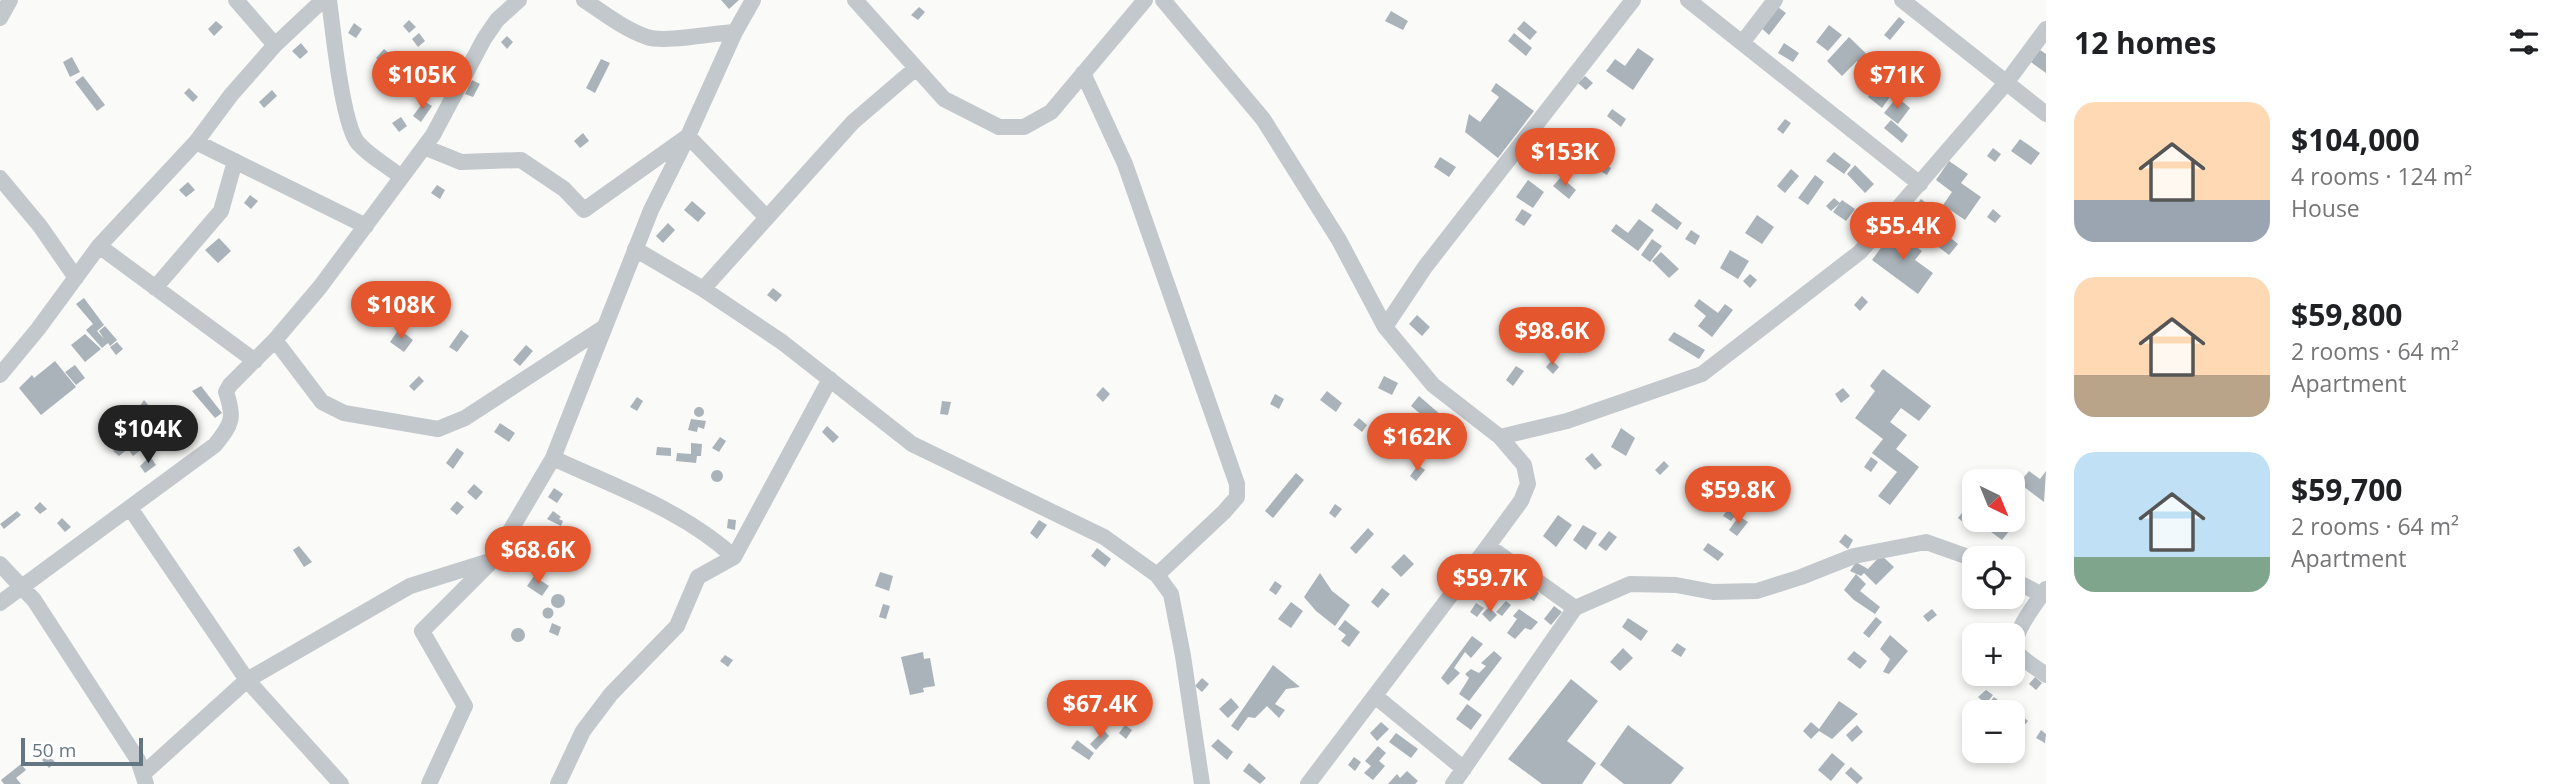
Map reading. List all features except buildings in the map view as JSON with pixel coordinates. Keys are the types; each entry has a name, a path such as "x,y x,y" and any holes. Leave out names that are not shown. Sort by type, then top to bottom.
{"street":[{"path":"0,18 10,0"},
{"path":"236,0 275,45"},
{"path":"0,376 38,330 99,246 196,142 230,95 275,45 323,0"},
{"path":"329,0 339,70 353,134 359,144 401,177"},
{"path":"0,603 215,445 229,427 232,415 226,392 230,385 275,340 320,287 366,226 424,147 484,39 497,20 519,0"},
{"path":"584,0 648,37 664,39 735,32"},
{"path":"429,784 465,706 422,631 493,560 553,458 650,210 753,0"},
{"path":"861,3 944,99 999,127 1024,127 1051,111 1145,0"},
{"path":"1163,0 1264,119 1339,240 1385,327 1433,385 1500,437 1524,465 1528,484 1521,501 1308,784"},
{"path":"1385,327 1425,267 1633,0"},
{"path":"1688,0 1920,184"},
{"path":"1742,43 1775,0"},
{"path":"1910,2 2046,114"},
{"path":"1500,437 1567,421 1702,374 1860,252 2006,83 2046,29"},
{"path":"703,289 853,122 916,68"},
{"path":"1083,73 1125,164 1237,484 1237,497 1224,512 1157,575"},
{"path":"424,147 461,162 521,160 564,189 584,210 688,136"},
{"path":"688,136 767,218"},
{"path":"196,142 366,226"},
{"path":"155,288 222,211 235,161"},
{"path":"0,178 40,226 76,278"},
{"path":"99,246 255,361"},
{"path":"635,249 703,289 782,342 912,444 1104,537 1157,575 1171,594 1184,656 1202,784"},
{"path":"275,340 322,402 344,413 438,429 465,418 603,328"},
{"path":"558,784 590,722 611,694 677,626 698,577 734,557 830,379"},
{"path":"553,458 682,518 714,538 734,557"},
{"path":"130,508 247,680 341,784"},
{"path":"1453,784 1576,608 1630,584 1676,584 1713,592 1757,591 1854,556 1926,542 1962,555"},
{"path":"1488,546 1576,608"},
{"path":"0,564 34,600 138,760 145,779 247,680 410,586 493,560"},
{"path":"2025,584 2044,592 2013,643 2016,651 2046,675"},
{"path":"1375,696 1464,769"}]}
